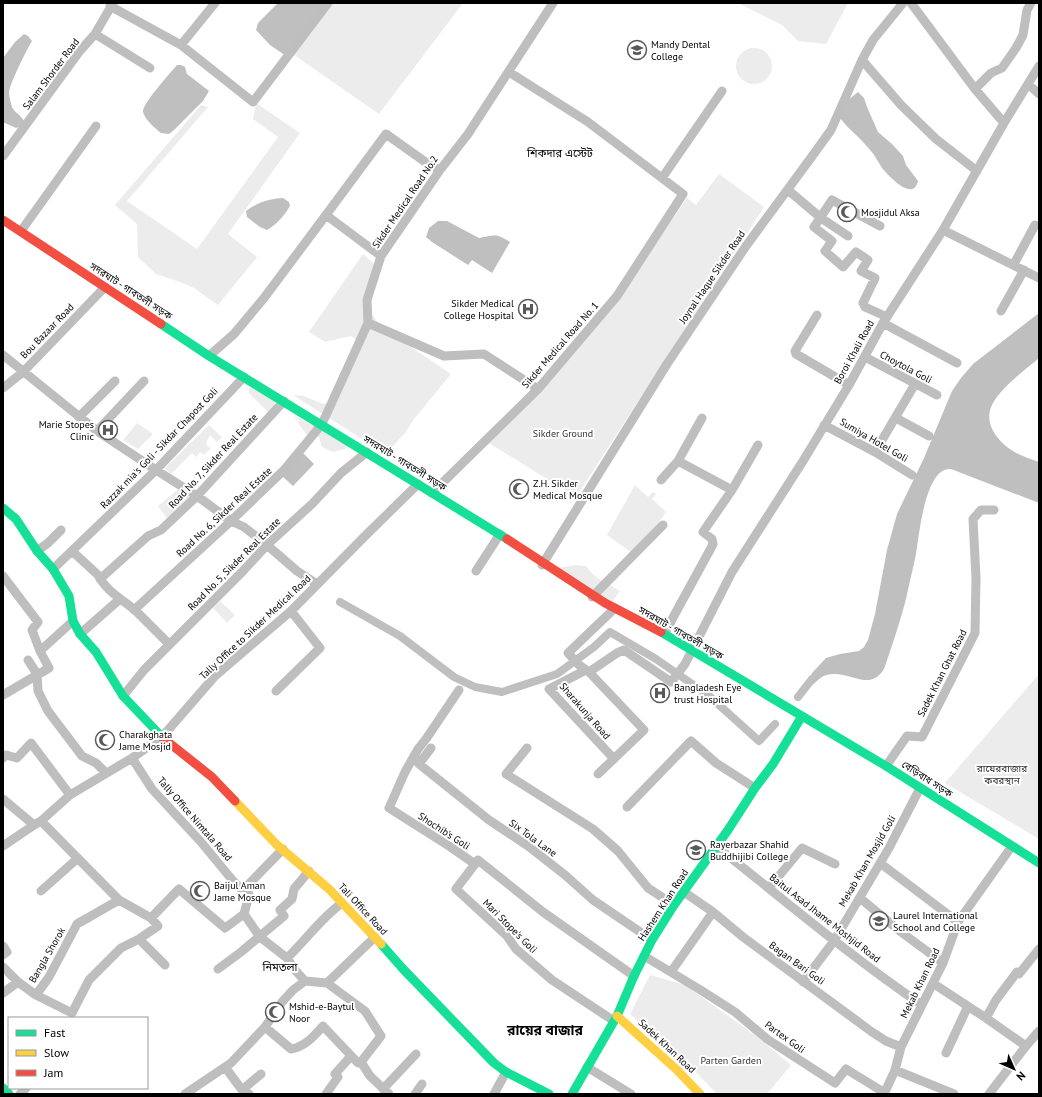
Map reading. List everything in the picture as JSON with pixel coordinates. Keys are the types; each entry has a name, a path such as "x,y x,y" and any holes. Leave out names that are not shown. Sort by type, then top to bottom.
{"main road":[{"name":"সদরঘাট - গাবতলী সড়ক","path":"3,220 210,356 322,424 432,494 500,534 542,565 593,596 664,634 802,716"},
{"name":"Tali Office Road","path":"3,508 16,519 37,551 53,570 69,596 73,621 80,634 96,652 122,696 162,737 212,777 246,814 283,850 309,871 342,903 439,1007 494,1063 506,1072 549,1094"},
{"name":"বেড়িবাধ সড়ক","path":"802,716 886,766 1039,863"},
{"name":"Hashem Khan Road","path":"572,1094 616,1018 634,976 652,940 674,905 731,826 755,788 773,764 802,716"},
{"name":"Sadek Khan Road","path":"616,1018 677,1070 700,1094"},
{"path":"3,1088 9,1094"}],"street":[{"path":"181,45 215,3"},
{"path":"111,5 181,45 253,102 328,3"},
{"name":"Sikder Medical Road No.2","path":"322,424 368,323 367,300 381,256 440,170 468,134 553,3"},
{"name":"Joynal Haque Sikder Road","path":"542,565 667,364 746,246 831,130 862,60 873,40 903,3"},
{"path":"911,3 975,88 1004,123"},
{"path":"975,88 991,73 1002,68 1016,48 1023,35 1027,10 1030,3"},
{"name":"Salam Shorder Road","path":"3,156 79,52 95,34 111,5"},
{"path":"95,34 150,68"},
{"path":"862,60 901,105 936,139 977,171"},
{"name":"Boroi Khali Road","path":"585,669 624,650 671,682 685,664 732,572 803,461 849,385 885,320 943,230 1004,123 1039,66"},
{"path":"509,72 588,122 662,178 722,91"},
{"path":"1028,84 1039,94"},
{"path":"21,231 96,126"},
{"path":"210,356 234,334 264,298 386,134 431,166 440,170"},
{"name":"Sikder Medical Road No. 1","path":"432,494 538,389 617,296 683,194 662,178"},
{"path":"788,190 820,218 848,236"},
{"path":"880,226 832,200 814,227 832,241 825,250 843,267 856,252 868,260 861,271 876,278 863,303 865,307 957,363"},
{"path":"326,215 381,256"},
{"path":"1014,264 1035,225"},
{"path":"943,230 1014,264 1039,278"},
{"path":"1001,310 1024,270"},
{"name":"Bou Bazaar Road","path":"3,388 23,372 104,287"},
{"path":"817,315 795,351 796,354 849,385"},
{"path":"368,323 444,356 484,354 538,389"},
{"path":"3,355 97,431 197,496 231,521 244,527 267,544 297,571 317,584"},
{"name":"Choytola Goli","path":"865,357 937,396"},
{"name":"Razzak mia's Goli - Sikdar Chapost Goli","path":"53,570 156,470 244,376"},
{"path":"79,417 114,381"},
{"path":"97,431 144,381"},
{"path":"875,452 915,384"},
{"name":"Road No. 7, Sikder Real Estate","path":"100,579 148,536 161,530 197,496 284,401"},
{"path":"661,480 678,461 702,418"},
{"path":"896,418 929,436"},
{"name":"Road No. 6, Sikder Real Estate","path":"134,610 284,470 322,424"},
{"name":"Sumiya Hotel Goli","path":"824,425 875,452 912,475"},
{"path":"664,634 713,544 712,539 703,532 732,490 758,445"},
{"name":"Road No. 5, Sikder Real Estate","path":"122,696 144,670 243,571 267,544 312,504 341,473 367,452"},
{"path":"678,461 732,490"},
{"name":"Tally Office to Sikder Medical Road","path":"3,846 37,823 70,795 132,758 162,737 215,676 291,611 418,484"},
{"name":"Sadek Khan Ghat Road","path":"886,766 907,736 922,737 975,633 976,578 973,519 981,510 994,510"},
{"path":"593,596 663,524"},
{"path":"37,551 48,543 61,530"},
{"path":"476,571 500,534"},
{"path":"72,551 98,575 100,579 120,599 134,610 169,644"},
{"path":"3,576 38,622 32,630 40,651 49,668 3,695"},
{"path":"80,634 120,599"},
{"path":"598,774 644,730 568,653 615,608"},
{"path":"276,690 320,648 291,611"},
{"path":"40,651 73,621"},
{"path":"28,660 37,674 38,691 48,711 82,756 96,763 106,773"},
{"name":"Sharakunja Road","path":"585,669 550,689 614,759"},
{"name":"Shochib's Goli","path":"459,690 418,749 405,772 389,808 475,864 478,860 543,912 634,976"},
{"path":"627,807 691,741 716,762 755,788"},
{"path":"3,758 6,755 17,758 31,743 70,795"},
{"name":"Six Tola Lane","path":"430,748 419,764 489,820 528,846 565,875 593,900 652,940"},
{"path":"527,748 506,774 593,829 618,851 648,888 674,905"},
{"name":"Tally Office Nimtala Road","path":"132,758 152,789 201,842 234,882 240,888 247,886"},
{"name":"Mekab Khan Mosjid Goli","path":"803,982 834,941 860,898 889,848 920,788"},
{"path":"3,799 37,823 78,858 118,900 151,918 179,889 225,928 244,914 249,895 247,886 283,850"},
{"name":"Baitul Asad Jhame Moshjid Road","path":"716,846 834,941 922,1005"},
{"name":"Mekab Khan Road","path":"885,1093 895,1070 901,1047 934,984 958,922 1012,846"},
{"path":"769,888 802,848 835,864"},
{"path":"41,891 78,858"},
{"name":"Mari Stope's Goli","path":"475,864 456,889 507,936 516,949 552,980 616,1018"},
{"path":"880,864 958,922"},
{"path":"218,969 260,937 284,916 280,910 292,899 294,889 309,871"},
{"name":"Bagan Bari Goli","path":"684,892 713,912 743,937 872,1032 886,1041 901,1047"},
{"path":"860,898 901,932 943,963"},
{"name":"Bangla Shorok","path":"36,995 49,977 77,924 118,900"},
{"path":"287,958 304,942 330,911 342,903"},
{"path":"671,972 713,912"},
{"path":"244,914 260,937 287,958 305,981"},
{"name":"Bangla Shorok","path":"3,967 18,982 36,995 73,1016 89,980 121,948 140,939 158,926 151,918"},
{"path":"327,983 375,937"},
{"path":"140,939 165,966"},
{"path":"3,946 7,952 3,956"},
{"path":"986,1018 996,1000 1017,972 1019,974 1039,949"},
{"name":"Partex Goli","path":"644,956 734,1012 767,1039 835,1083 846,1069 885,1093"},
{"path":"187,1093 231,1063 265,1027 282,1002 293,990 305,981 327,983 366,1011 380,1036 361,1062"},
{"path":"3,993 18,982"},
{"path":"934,984 1026,1046"},
{"path":"946,1053 968,1006"},
{"path":"265,1027 291,1048 299,1048 323,1026 358,1063 361,1062 382,1091 416,1054"},
{"path":"989,1094 1026,1046 1039,1032"},
{"path":"326,1094 338,1077 335,1074 351,1056"},
{"path":"225,1067 245,1092 261,1074"},
{"path":"587,1067 631,1094"},
{"path":"895,1070 954,1094"},
{"path":"494,1094 506,1072"},
{"path":"415,1094 422,1084"}],"green space":[{"path":"333,3 463,3 379,114 294,55"},
{"path":"738,3 848,3 826,44 798,41 782,25"},
{"path":"757,48 767,53 771,59 771,73 767,79 761,83 751,84 741,79 737,73 736,63 741,53 747,49"},
{"path":"256,103 300,133 228,234 257,257 218,305 194,288 156,274 138,257 137,224 115,205 201,105 208,107 127,201 197,249 278,137 253,119"},
{"name":"Sikder Ground","path":"719,174 764,207 576,497 489,443 644,260 687,198 696,205"},
{"path":"363,254 376,266 362,304 369,310 380,326 451,374 414,419 405,433 392,447 384,450 378,449 293,395 304,396 323,404 331,403 362,344 351,336 325,342 309,332"},
{"path":"249,388 276,399 271,415 249,393"},
{"path":"291,415 347,441 345,449 333,452 322,447 319,437 307,435 298,423 299,421"},
{"path":"137,423 153,434 138,449 123,440"},
{"path":"209,425 222,437 217,442 210,435 206,443 207,446 211,448 204,455 200,452 196,457 192,453 171,474 165,468"},
{"path":"635,485 648,497 653,492 656,494 652,499 666,512 635,555 607,535"},
{"path":"181,487 194,497 169,521 158,506"},
{"path":"575,565 586,566 598,578 620,591 611,603 553,569"},
{"path":"220,601 235,615 227,623 213,608"},
{"name":"রায়েরবাজার কবরস্থান","path":"1039,674 1039,839 945,783"},
{"name":"Parten Garden","path":"650,975 685,985 756,1036 791,1065 767,1094 717,1094 691,1067 630,1014"}],"shaded area":[{"path":"278,3 325,3 286,56 270,45 256,30 258,23"},
{"path":"24,34 32,41 9,92 12,107 24,121 21,126 16,128 3,123 3,58 15,42"},
{"path":"177,65 185,67 187,74 209,91 203,101 174,130 169,134 161,133 147,120 143,111 152,95"},
{"path":"858,92 864,98 878,132 903,156 906,165 918,181 915,187 911,189 906,188 889,176 873,154 840,118 848,100"},
{"path":"283,198 289,202 290,206 280,220 267,230 260,227 247,217 246,211 255,205 268,200"},
{"path":"438,221 447,221 479,238 495,236 502,237 510,242 492,273 472,260 468,265 426,237 429,228"},
{"path":"1039,313 1039,358 1002,390 993,403 989,417 993,430 1007,447 1016,453 1039,462 1039,503 951,469 942,471 935,479 929,490 906,599 884,669 874,679 868,680 830,674 806,688 812,673 826,658 859,651 864,647 868,640 875,614 887,550 897,514 924,458 952,391 973,364"},
{"path":"303,453 314,464 293,486 282,476"}],"waterway":[{"path":"340,602 400,636 454,677 475,687 502,692 557,674 594,647 610,632 656,659 708,695 759,741 775,724"},
{"path":"798,697 812,679"}],"traffic: fast":[{"path":"161,324 209,356 507,539"},
{"path":"3,508 16,519 37,551 53,569 69,596 73,621 80,634 96,652 123,696 163,738"},
{"path":"661,632 886,766 1039,863"},
{"path":"572,1094 617,1016 634,976 652,940 674,905 773,764 802,716"},
{"path":"381,944 404,970 494,1063 506,1072 549,1094"},
{"path":"3,1088 9,1094"}],"traffic: slow":[{"path":"235,801 277,845 329,889 381,944"},
{"path":"617,1016 677,1070 700,1094"}],"traffic: jam":[{"path":"3,220 161,324"},
{"path":"507,539 605,603 661,632"},
{"path":"163,738 212,777 235,801"}],"place":[{"name":"Mandy Dental College","path":"637,50"},
{"name":"Mosjidul Aksa","path":"847,212"},
{"name":"Sikder Medical College Hospital","path":"528,309"},
{"name":"Marie Stopes Clinic","path":"108,430"},
{"name":"Z.H. Sikder Medical Mosque","path":"519,489"},
{"name":"Bangladesh Eye trust Hospital","path":"660,693"},
{"name":"Charakghata Jame Mosjid","path":"105,740"},
{"name":"Rayerbazar Shahid Buddhijibi College","path":"696,850"},
{"name":"Baijul Aman Jame Mosque","path":"200,891"},
{"name":"Laurel International School and College","path":"879,921"},
{"name":"Mshid-e-Baytul Noor","path":"275,1012"}],"district":[{"name":"শিকদার এস্টেট","path":"560,153"},
{"name":"নিমতলা","path":"280,967"},
{"name":"রায়ের বাজার","path":"545,1030"}]}
